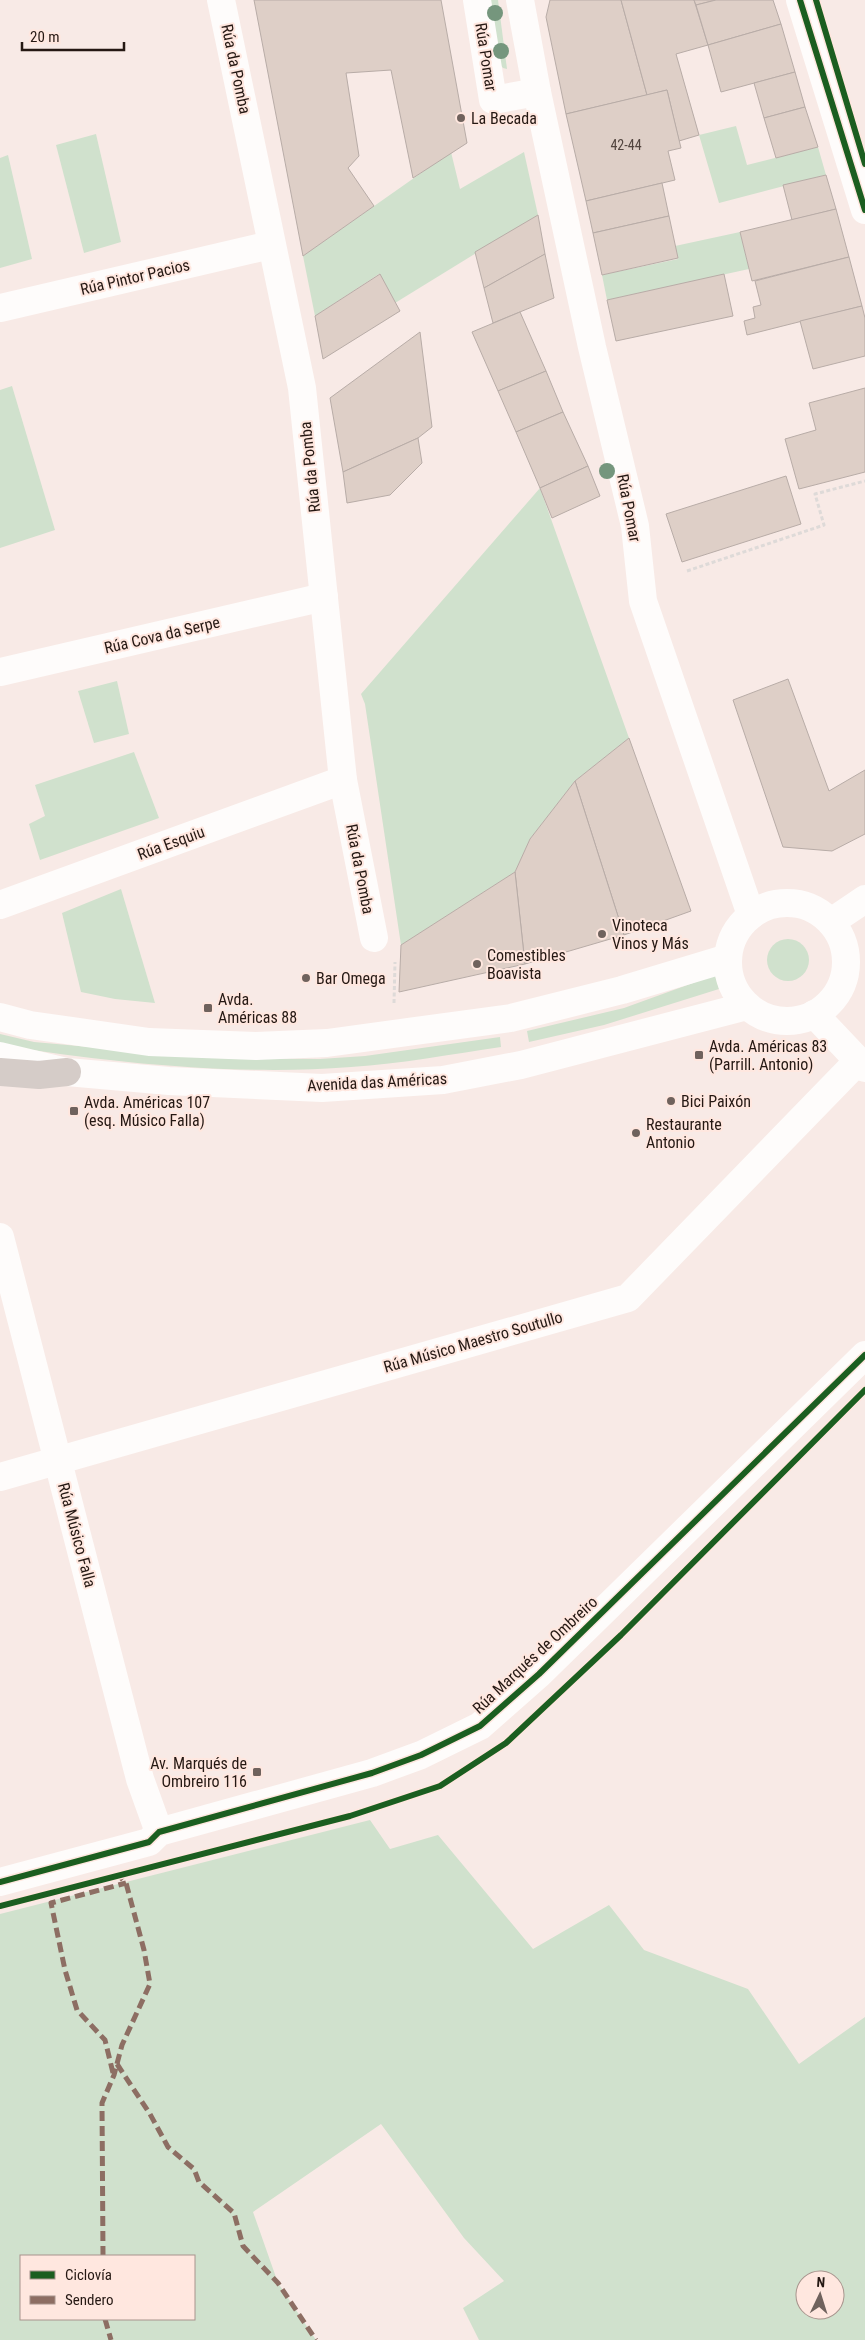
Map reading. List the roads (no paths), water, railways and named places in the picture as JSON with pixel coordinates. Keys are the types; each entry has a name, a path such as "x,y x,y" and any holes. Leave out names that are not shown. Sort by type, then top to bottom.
{"highway":[{"path":"0,1072 39,1075 67,1072"}],"street":[{"name":"Rúa da Pomba","path":"221,0 302,388 343,780 374,938"},
{"name":"Rúa Pomar","path":"477,0 493,100 537,92"},
{"name":"Rúa Pomar","path":"520,0 537,92 595,356 635,526 643,601 751,915"},
{"path":"800,0 865,210"},
{"name":"Rúa Pintor Pacios","path":"0,308 271,245"},
{"name":"Rúa Cova da Serpe","path":"0,672 324,597"},
{"name":"Rúa Esquiu","path":"0,905 343,780"},
{"path":"831,922 865,899"},
{"path":"784,903 801,904 817,911 831,922 839,934 844,948 856,957 836,995 825,1007 814,1014 794,1020 778,1020 761,1015 747,1006 736,992 729,976 728,958 731,942 739,927 751,915 766,907 784,903"},
{"path":"0,1017 30,1025 149,1042 256,1046 327,1043 511,1018 622,990 728,958"},
{"name":"Avenida das Américas","path":"0,1056 67,1072 169,1081 322,1088 443,1080 521,1065 747,1006"},
{"path":"814,1014 861,1065"},
{"name":"Rúa Músico Maestro Soutullo","path":"0,1477 628,1298 861,1065"},
{"name":"Rúa Músico Falla","path":"0,1238 140,1779 159,1832"},
{"name":"Rúa Marqués de Ombreiro","path":"0,1882 149,1842 159,1832 372,1774 421,1755 480,1726 538,1674 865,1355"}],"place":[{"name":"La Becada","path":"461,118"},
{"name":"Vinoteca Vinos y Más","path":"602,934"},
{"name":"Comestibles Boavista","path":"477,964"},
{"name":"Bar Omega","path":"306,978"},
{"name":"Avda. Américas 88","path":"208,1008"},
{"name":"Avda. Américas 83 (Parrill. Antonio)","path":"699,1055"},
{"name":"Bici Paixón","path":"671,1101"},
{"name":"Avda. Américas 107 (esq. Músico Falla)","path":"74,1111"},
{"name":"Restaurante Antonio","path":"636,1133"},
{"name":"Av. Marqués de Ombreiro 116","path":"257,1772"}]}
